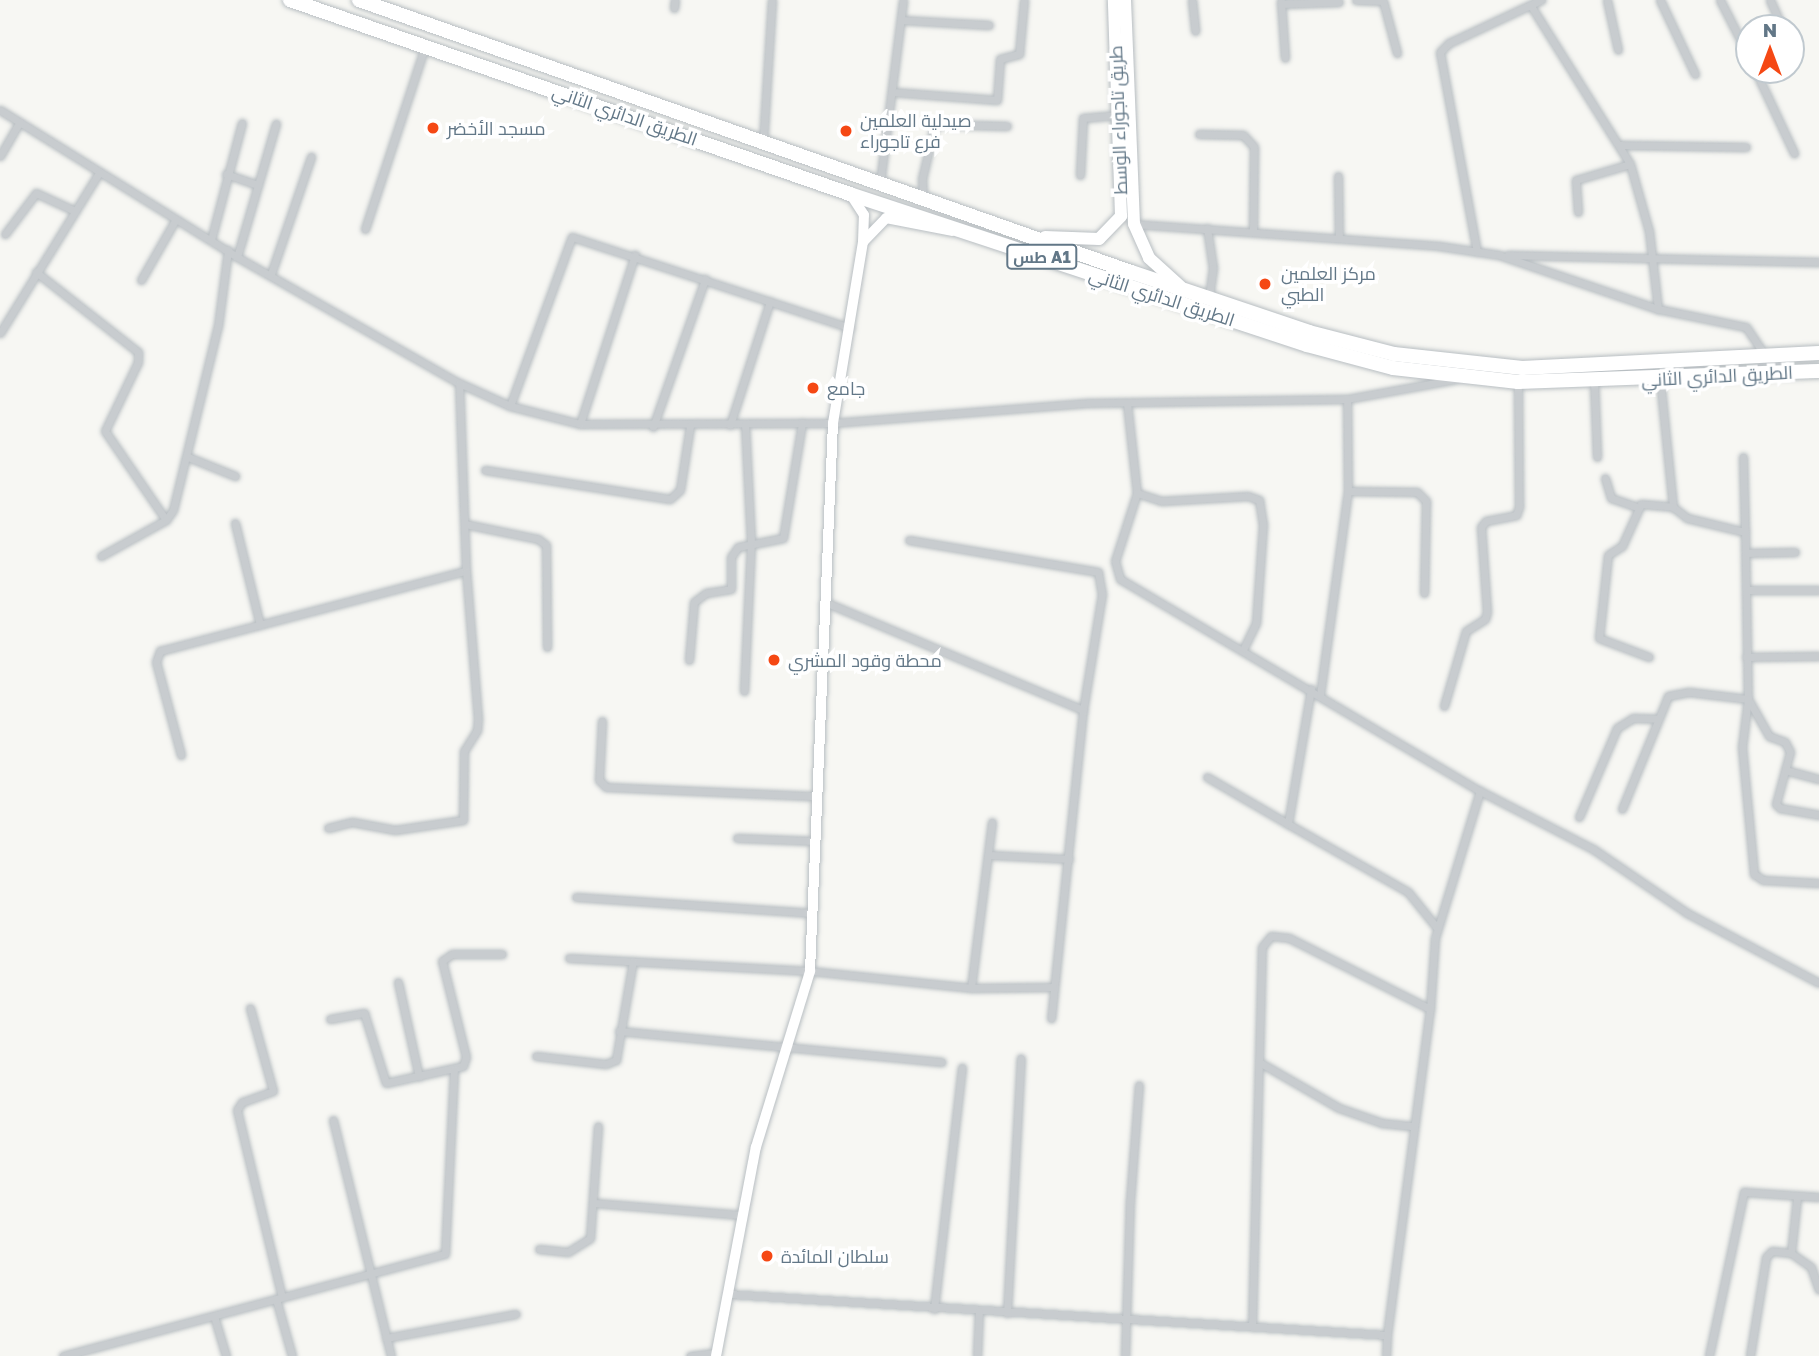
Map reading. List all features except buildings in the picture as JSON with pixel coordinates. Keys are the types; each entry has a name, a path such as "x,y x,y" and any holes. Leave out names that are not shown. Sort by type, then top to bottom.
{"highway":[{"name":"الطريق الدائري الثاني","path":"290,0 490,67 850,194 1307,345 1393,368 1463,378 1518,382 1819,372"},
{"name":"الطريق الدائري الثاني","path":"359,0 763,146 923,197 1024,234 1347,342 1457,364 1522,368 1819,352"},
{"path":"490,67 499,62 500,49"},
{"path":"538,84 538,73 545,66"}],"main road":[{"name":"طريق تاجوراء الوسط","path":"1024,234 1089,241 1105,236 1121,216 1114,0"},
{"name":"طريق تاجوراء الوسط","path":"1125,0 1134,224 1141,245 1157,269 1185,289"},
{"path":"716,1355 741,1215 786,1044 810,971 833,422 863,242 864,215 850,194"},
{"path":"863,242 886,218 928,229 966,232"}],"street":[{"path":"763,146 772,0"},
{"path":"880,184 903,0"},
{"path":"892,92 998,100 1000,59 1019,54 1024,0"},
{"path":"1192,0 1195,31"},
{"path":"1356,0 1383,1 1397,52"},
{"path":"1477,252 1440,52 1449,43 1541,0"},
{"path":"1607,0 1618,50"},
{"path":"1660,0 1695,74"},
{"path":"1720,0 1735,29"},
{"path":"1284,58 1281,2 1339,2"},
{"path":"1531,6 1630,164 1654,261 1658,309"},
{"path":"901,20 989,25"},
{"path":"365,229 425,46"},
{"path":"1762,84 1794,153"},
{"path":"0,110 237,257 459,383 510,406 580,424 690,426 833,422 1126,403 1347,399 1463,378"},
{"path":"1080,175 1083,118 1118,115"},
{"path":"0,156 20,122"},
{"path":"211,240 226,174 242,124"},
{"path":"237,257 276,124"},
{"path":"923,197 922,179 935,124 1007,126"},
{"path":"1199,134 1243,135 1251,141 1253,232"},
{"path":"1620,145 1746,147"},
{"path":"271,274 311,158"},
{"path":"1578,212 1576,180 1630,164"},
{"path":"0,333 99,173"},
{"path":"226,174 258,185"},
{"path":"1338,176 1339,238"},
{"path":"5,234 36,193 75,211"},
{"path":"141,280 176,219"},
{"path":"1134,224 1339,238 1499,255 1654,261 1819,262"},
{"path":"1207,228 1213,268 1209,297"},
{"path":"510,406 569,240 578,236 850,328"},
{"path":"101,556 166,520 188,457 218,326 228,250"},
{"path":"580,424 635,255"},
{"path":"1499,255 1658,309 1746,327 1765,355"},
{"path":"36,272 138,352 138,362 104,431 166,520"},
{"path":"653,426 705,279"},
{"path":"730,425 770,301"},
{"path":"1660,379 1672,507"},
{"path":"1594,381 1597,457"},
{"path":"1444,706 1466,631 1485,619 1487,612 1481,527 1486,521 1516,515 1519,507 1518,382"},
{"path":"328,828 352,822 395,830 463,820 464,751 477,730 478,719 466,572 459,383"},
{"path":"1320,695 1348,491 1347,399"},
{"path":"1126,403 1137,493 1115,561 1120,579 1244,648 1480,791 1593,849 1687,913 1819,983"},
{"path":"690,660 694,602 706,593 731,589 731,557 738,547 751,541 783,538 802,423"},
{"path":"744,691 751,541 745,424"},
{"path":"485,470 670,499 680,490 690,426"},
{"path":"188,457 235,476"},
{"path":"1743,457 1748,590 1748,699 1742,747 1754,874 1763,880 1819,883"},
{"path":"1605,478 1612,498 1637,506 1672,507 1686,518 1745,532"},
{"path":"1348,491 1417,492 1426,501 1424,593"},
{"path":"1137,493 1161,501 1248,496 1259,500 1264,524 1256,623 1244,648"},
{"path":"1637,506 1622,546 1608,555 1598,635 1601,641 1650,657"},
{"path":"235,523 260,625"},
{"path":"465,524 538,539 546,545 547,647"},
{"path":"909,540 1098,572 1102,594 1083,710 1051,1018"},
{"path":"1747,552 1795,552"},
{"path":"181,755 158,653 466,572"},
{"path":"1748,590 1819,590"},
{"path":"824,602 916,637 1083,710"},
{"path":"1746,657 1819,656"},
{"path":"1289,824 1311,689"},
{"path":"1622,809 1658,719 1674,693 1748,699"},
{"path":"1748,699 1769,736 1789,746 1785,771 1776,796 1780,808 1819,815"},
{"path":"1579,817 1617,727 1633,718 1658,719"},
{"path":"602,721 600,780 606,787 816,796"},
{"path":"1785,771 1819,779"},
{"path":"1208,777 1408,892 1437,928"},
{"path":"1386,1356 1413,1126 1430,1009 1437,928 1480,791"},
{"path":"971,988 992,822"},
{"path":"737,838 815,841"},
{"path":"988,855 1069,859"},
{"path":"576,897 811,913"},
{"path":"1252,1326 1262,947 1271,936 1289,937 1430,1009"},
{"path":"330,1019 364,1013 386,1083 454,1069 466,1061 442,961 453,954 502,954"},
{"path":"569,958 810,971 971,988 1053,987"},
{"path":"536,1056 612,1063 633,961"},
{"path":"398,982 419,1077"},
{"path":"250,1008 273,1091 242,1102 237,1110 292,1356"},
{"path":"619,1031 786,1044 942,1062"},
{"path":"1007,1313 1021,1058"},
{"path":"1259,1062 1339,1108 1382,1123 1413,1126"},
{"path":"934,1309 962,1068"},
{"path":"63,1356 369,1276 447,1252 454,1069"},
{"path":"1125,1356 1139,1085"},
{"path":"333,1121 372,1265 369,1276 391,1356"},
{"path":"538,1249 568,1252 587,1243 595,1203 598,1126"},
{"path":"1709,1356 1742,1196 1755,1189 1797,1198 1819,1197"},
{"path":"1791,1253 1797,1198"},
{"path":"595,1203 741,1215"},
{"path":"1751,1356 1766,1257 1772,1251 1791,1253 1816,1273 1819,1290"},
{"path":"728,1294 934,1309 1387,1335"},
{"path":"977,1356 979,1311"},
{"path":"386,1338 516,1314"},
{"path":"214,1316 226,1356"},
{"path":"690,1356 716,1355"}],"place":[{"name":"مسجد الأخضر","path":"433,128"},
{"name":"صيدلية العلمين فرع تاجوراء","path":"846,131"},
{"name":"مركز العلمين الطبي","path":"1265,284"},
{"name":"جامع","path":"813,388"},
{"name":"محطة وقود المشري","path":"774,660"},
{"name":"سلطان المائدة","path":"767,1256"}]}
